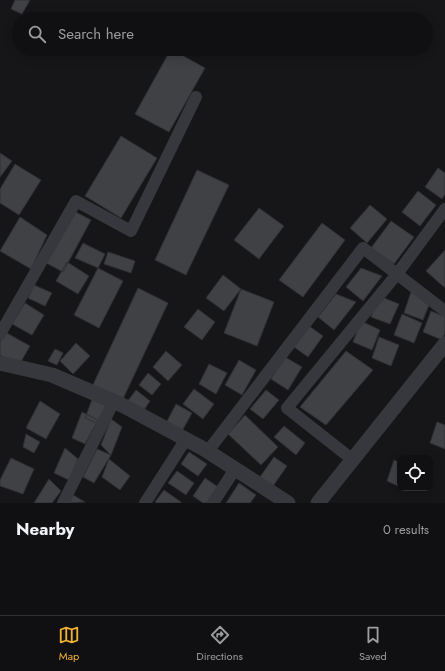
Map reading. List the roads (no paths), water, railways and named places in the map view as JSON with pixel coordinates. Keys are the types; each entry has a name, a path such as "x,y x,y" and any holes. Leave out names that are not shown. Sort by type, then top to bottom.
{"street":[{"path":"0,334 76,201 131,231 196,96"},
{"path":"353,460 287,408 397,274 445,209"},
{"path":"208,452 363,248 445,310"},
{"path":"318,503 445,344"},
{"path":"0,363 52,375 114,402 186,439 288,503"},
{"path":"63,503 114,402"},
{"path":"145,503 186,439"},
{"path":"213,503 235,469"}]}
